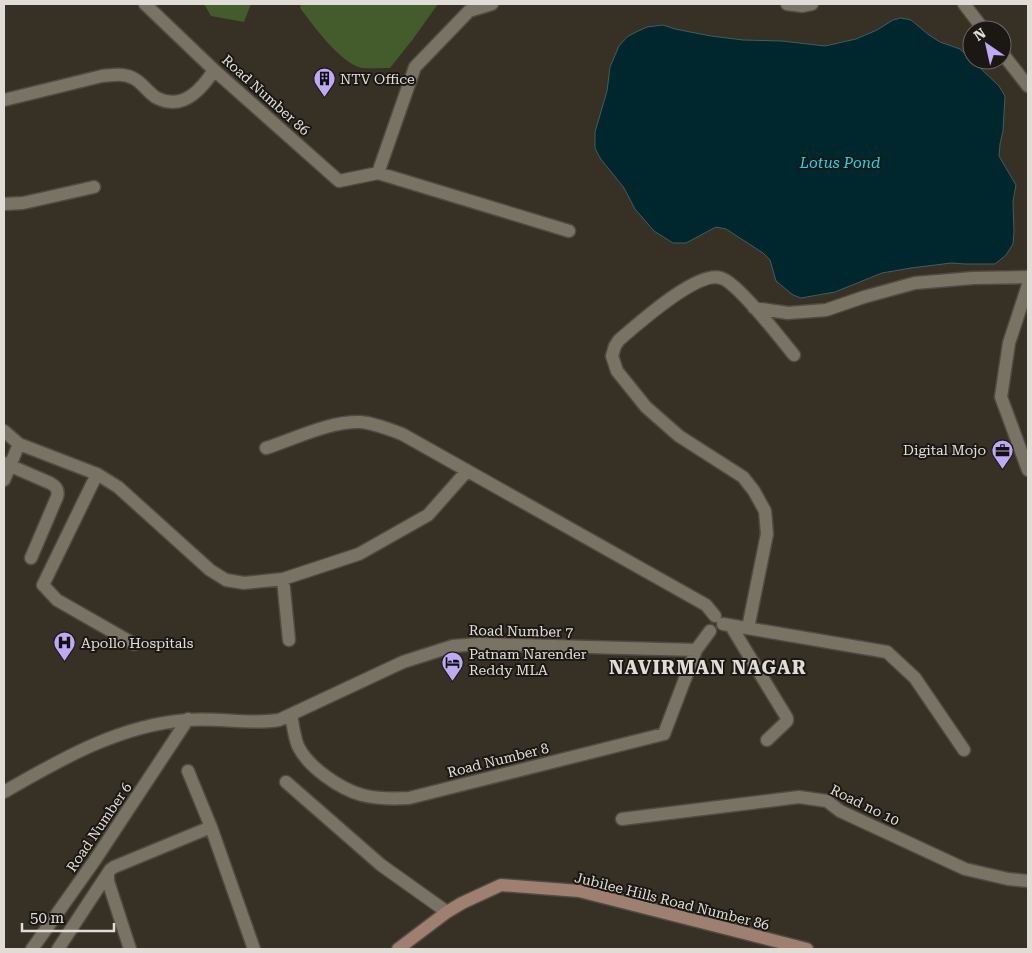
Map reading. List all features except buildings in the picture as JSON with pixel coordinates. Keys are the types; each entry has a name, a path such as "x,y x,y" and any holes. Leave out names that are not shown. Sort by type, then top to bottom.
{"street":[{"name":"Road Number 86","path":"145,4 214,70 339,181 378,173"},
{"path":"492,4 469,11 415,67 378,173 569,231"},
{"path":"786,4 802,6 812,4"},
{"path":"964,4 976,20"},
{"path":"1012,66 1028,86"},
{"path":"4,100 117,74 135,79 156,98 176,102 187,99 203,86 214,70"},
{"path":"4,204 23,203 94,187"},
{"path":"748,628 767,534 765,511 754,491 743,477 679,436 646,407 617,370 612,356 614,346 619,340 688,285 714,276 722,278 735,286 794,355"},
{"path":"754,308 788,313 826,310 915,283 973,278 1028,277"},
{"path":"1028,285 1009,343 1001,397 1028,470"},
{"path":"266,448 336,424 360,422 384,427 402,434 706,605 723,622 787,718 787,721 767,740"},
{"path":"4,431 19,444 97,474 118,487 210,570 226,580 244,584 282,579 359,554 428,515 468,471"},
{"path":"4,480 7,464 19,444"},
{"path":"7,464 55,485 58,491 31,558"},
{"path":"97,474 43,585 57,600 134,644"},
{"path":"37,544 58,554"},
{"path":"282,579 289,640"},
{"path":"723,622 887,652 915,678 964,750"},
{"path":"696,650 710,631 715,633 720,631 723,622"},
{"name":"Road Number 7","path":"4,792 86,748 138,728 188,720 264,722 279,720 403,662 453,646 479,644 696,650"},
{"name":"Road Number 8","path":"291,715 298,746 312,766 329,778 360,794 390,799 409,798 664,734 696,650"},
{"name":"Road Number 6","path":"32,949 95,860 188,720"},
{"path":"188,771 211,826 254,949"},
{"path":"286,782 381,865 447,912"},
{"name":"Road no 10","path":"622,819 799,797 827,800 840,811 964,869 1008,879 1028,881"},
{"path":"58,949 114,867 211,826"},
{"path":"108,874 108,880 130,949"},
{"name":"Jubilee Hills Road Number 86","path":"398,949 447,912 501,885 579,891 807,949"}],"green space":[{"path":"204,4 251,4 244,22 211,16"},
{"path":"301,4 438,4 390,68 362,68 354,65 337,52 300,8"}],"water":[{"name":"Lotus Pond","path":"901,18 911,20 940,42 960,49 962,51 962,70 982,70 999,86 1005,96 999,156 1016,185 1013,201 1014,232 1013,244 1006,255 995,264 951,263 882,273 835,292 801,298 793,295 776,281 770,260 763,253 726,229 716,227 686,243 673,243 654,231 635,209 624,188 600,158 595,148 595,132 607,91 610,67 619,46 627,37 647,27 663,25 711,36 825,46 856,39 877,30 893,20"}],"place":[{"name":"NTV Office","path":"324,98"},
{"name":"Digital Mojo","path":"1002,469"},
{"name":"Apollo Hospitals","path":"65,662"},
{"name":"Patnam Narender Reddy MLA","path":"453,681"}],"district":[{"name":"NAVIRMAN NAGAR","path":"708,667"}]}
